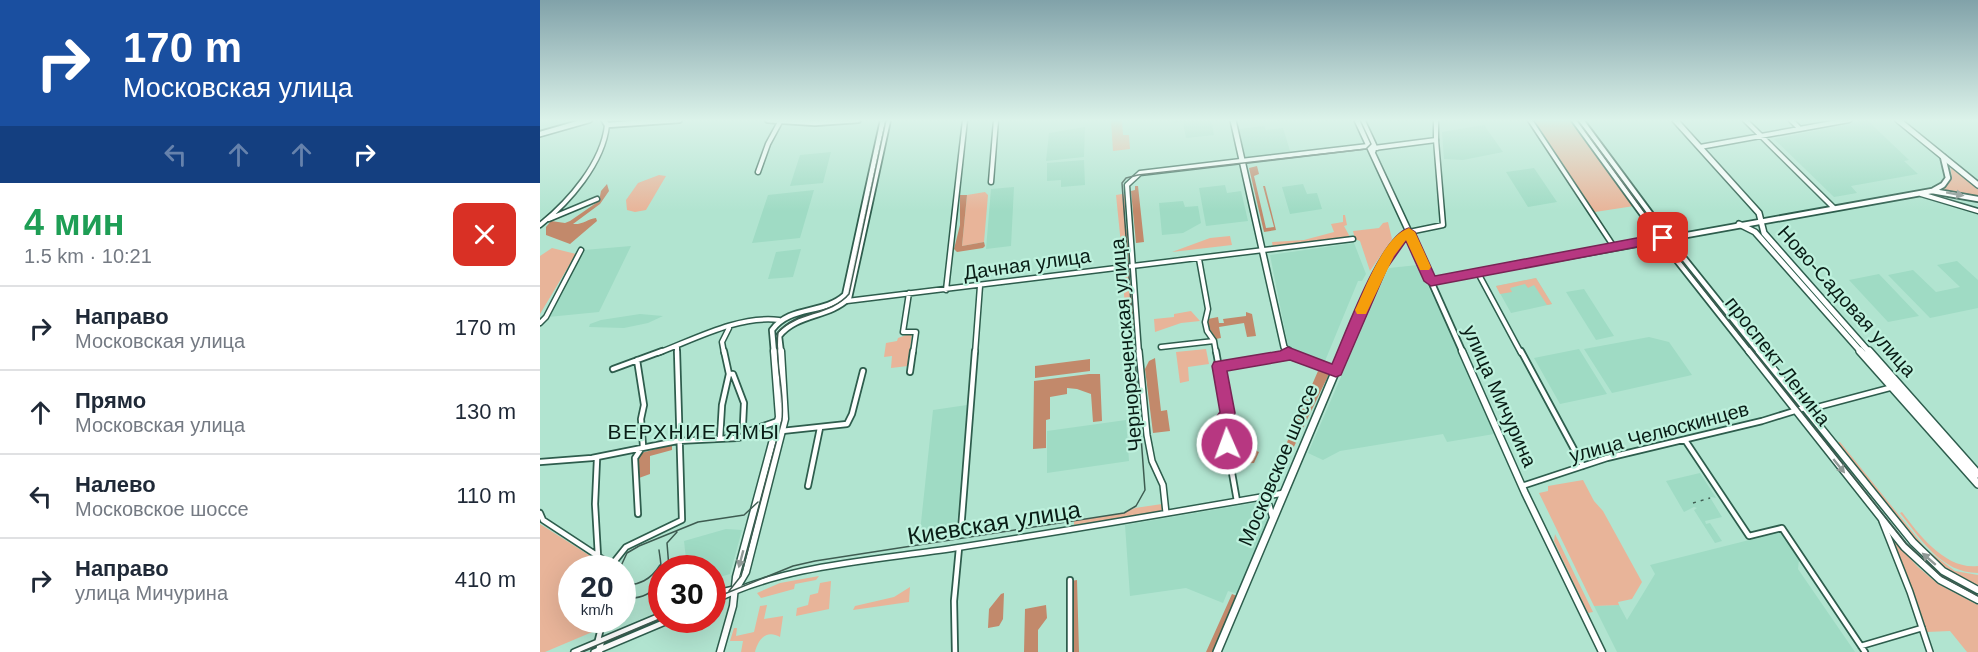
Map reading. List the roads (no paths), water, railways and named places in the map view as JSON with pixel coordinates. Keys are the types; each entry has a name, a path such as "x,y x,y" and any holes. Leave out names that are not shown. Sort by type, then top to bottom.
{"main road":[{"path":"720,652 736,589 736,577 778,422 777,385 771,336 773,327 789,315 843,301 876,150"},
{"path":"736,589 746,572 782,431 786,403 779,345 781,333 793,322 830,313 851,294 882,150"},
{"path":"1239,150 1284,347 1288,355 1336,371"},
{"name":"улица Мичурина","path":"1374,150 1522,486 1602,652"},
{"name":"проспект Ленина","path":"1596,150 1660,238 1904,547 1940,580 1978,600"},
{"name":"проспект Ленина","path":"1604,150 1668,237 1922,553 1955,579 1978,590"},
{"name":"Ново-Садовая улица","path":"1703,150 1759,213 1764,233 1974,475"},
{"path":"1935,150 1978,186"},
{"path":"1932,191 1948,178 1943,157"},
{"path":"1431,281 1917,193 1932,191 1978,199"},
{"path":"1739,224 1755,232 1755,225 1760,222"},
{"name":"Московское шоссе","path":"1217,652 1381,267 1397,242 1409,232"},
{"name":"Ново-Садовая улица","path":"1755,232 1974,475"},
{"path":"598,651 601,641"}],"street":[{"path":"540,225 549,219 599,150"},
{"path":"758,172 766,150"},
{"path":"946,290 962,150"},
{"path":"991,182 994,150"},
{"path":"1242,163 1352,150"},
{"path":"1409,232 1443,225 1437,150"},
{"path":"1550,150 1614,247"},
{"path":"1776,150 1835,209"},
{"name":"Чернореченская улица","path":"1166,513 1163,485 1152,461 1147,435 1127,188 1136,176 1242,163"},
{"path":"1917,193 1978,211"},
{"path":"549,219 597,199"},
{"name":"Дачная улица","path":"843,301 980,286 1133,265 1199,260 1353,239"},
{"path":"540,322 546,317 582,250"},
{"path":"1199,260 1208,309 1205,322 1207,331 1214,341 1227,413 1223,419 1227,444 1226,454 1229,456 1237,502"},
{"path":"1478,273 1583,466"},
{"path":"961,530 980,286"},
{"path":"909,293 903,332 916,332 910,372"},
{"path":"613,369 729,327 762,318 779,321"},
{"path":"720,438 722,405 729,374 722,342 729,327"},
{"path":"1161,347 1214,341"},
{"path":"620,555 626,548 682,520 677,346"},
{"path":"1219,366 1288,355"},
{"path":"637,360 644,405 641,419 643,446 634,458 638,514"},
{"path":"782,431 808,426 820,428 847,424 852,414 863,371"},
{"path":"540,462 567,463 597,459 680,441 720,438 728,441 745,436 742,393 733,374 729,374"},
{"path":"1814,408 1893,387"},
{"name":"улица Челюскинцев","path":"1522,486 1583,466 1762,421 1804,408"},
{"path":"746,432 778,422"},
{"path":"808,486 820,428"},
{"path":"1685,440 1749,536 1782,528 1865,652"},
{"path":"597,459 595,504 598,555"},
{"name":"Киевская улица","path":"736,589 792,573 1284,493"},
{"path":"1259,498 1269,505 1273,519"},
{"path":"540,513 543,520 596,555"},
{"path":"1880,516 1930,652"},
{"path":"955,652 954,601 959,547"},
{"path":"1070,580 1070,652"},
{"path":"726,591 736,589"},
{"path":"726,594 736,589"},
{"path":"574,652 648,621"},
{"path":"1861,646 1922,628"},
{"path":"598,651 648,629"},
{"path":"600,633 598,640 601,641"}],"tram line":[{"path":"729,591 741,576 782,420 783,409 777,354 778,332 795,320 833,306 849,294 880,150"},
{"path":"726,593 793,566 815,561 1124,513 1136,506 1145,490 1122,183 1126,178 1138,175 1353,150"},
{"path":"1599,150 1670,247 1906,543 1940,575 1978,596"},
{"path":"626,555 639,546 698,522 744,515 758,502"},
{"path":"668,555 667,543 677,532"},
{"path":"636,598 652,591 659,581 661,572 659,550"},
{"path":"636,584 648,578"},
{"path":"581,652 648,624"}],"railway":[{"path":"1693,503 1710,498"}],"district":[{"name":"ВЕРХНИЕ ЯМЫ","path":"694,432"}]}
